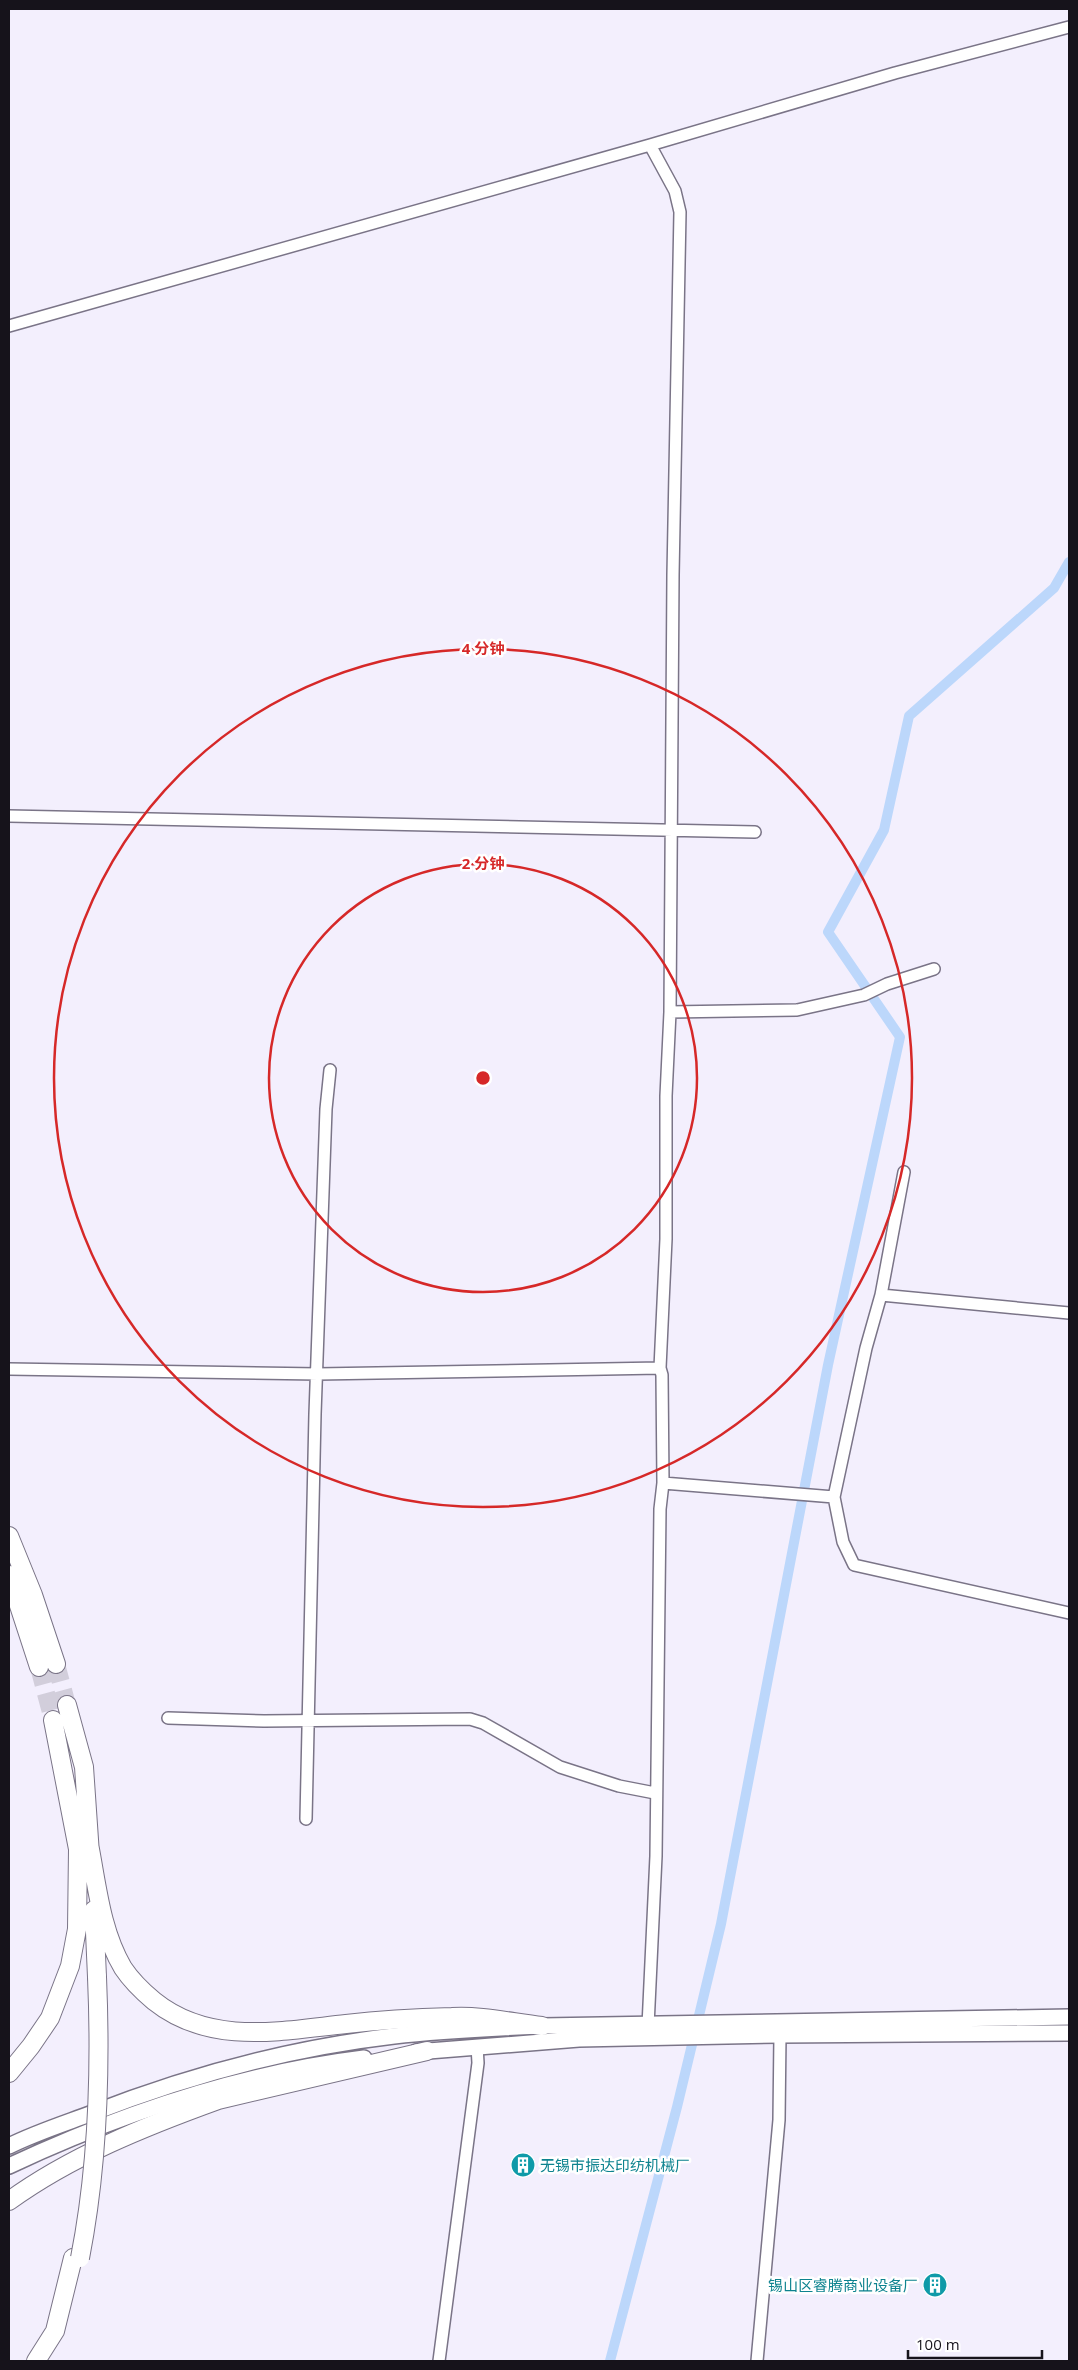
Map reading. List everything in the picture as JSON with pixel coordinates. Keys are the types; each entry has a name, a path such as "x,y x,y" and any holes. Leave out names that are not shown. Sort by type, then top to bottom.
{"highway":[{"path":"9,1537 33,1595 47,1666 9,1575"},
{"path":"46,2361 62,2334 68,2317 76,2258 90,2186 98,2085 94,1978 84,1847 84,1767 67,1705"},
{"path":"53,1720 84,1847 111,1944 123,1968 142,1991 163,2008 185,2020 212,2030 267,2033 349,2024 455,2016 542,2026"},
{"path":"9,2073 31,2046 50,2018 70,1966 77,1929 84,1847"},
{"path":"9,2201 70,2164 138,2130 195,2108 218,2100 427,2051"},
{"path":"36,2361 55,2331 76,2258"}],"main road":[{"path":"9,2166 145,2110 203,2092 278,2074 356,2059 477,2046 686,2031 1069,2017"},
{"path":"9,2146 140,2095 257,2061 394,2036 460,2029 542,2026 648,2026 686,2031"},
{"path":"712,2031 780,2035 1069,2033"}],"street":[{"path":"9,326 650,145 895,73 1069,27"},
{"path":"648,2026 656,1856 655,1793 660,1509 663,1483 662,1375 660,1368 666,1239 666,1096 670,1012 680,212 675,192 650,145"},
{"path":"9,816 755,832"},
{"path":"670,1012 797,1010 864,995 887,984 934,969"},
{"path":"306,1820 310,1720 315,1424 326,1109 330,1070"},
{"path":"904,1172 881,1295 828,1496 843,1542 854,1565 1069,1613"},
{"path":"881,1295 1069,1313"},
{"path":"9,1369 318,1374 660,1368"},
{"path":"663,1483 828,1496"},
{"path":"168,1718 310,1720 470,1719 483,1723 560,1767 619,1786 655,1793"},
{"path":"756,2361 779,2120 780,2035"},
{"path":"439,2361 478,2063 477,2046"}],"waterway":[{"path":"610,2361 677,2107 721,1924 828,1365 900,1037 828,932 884,830 909,716 1054,588 1069,562"}],"tunnel":[{"path":"56,1664 67,1705"},
{"path":"39,1667 53,1720"}],"place":[{"name":"无锡市振达印纺机械厂","path":"523,2165"},
{"name":"锡山区睿腾商业设备厂","path":"935,2285"}]}
